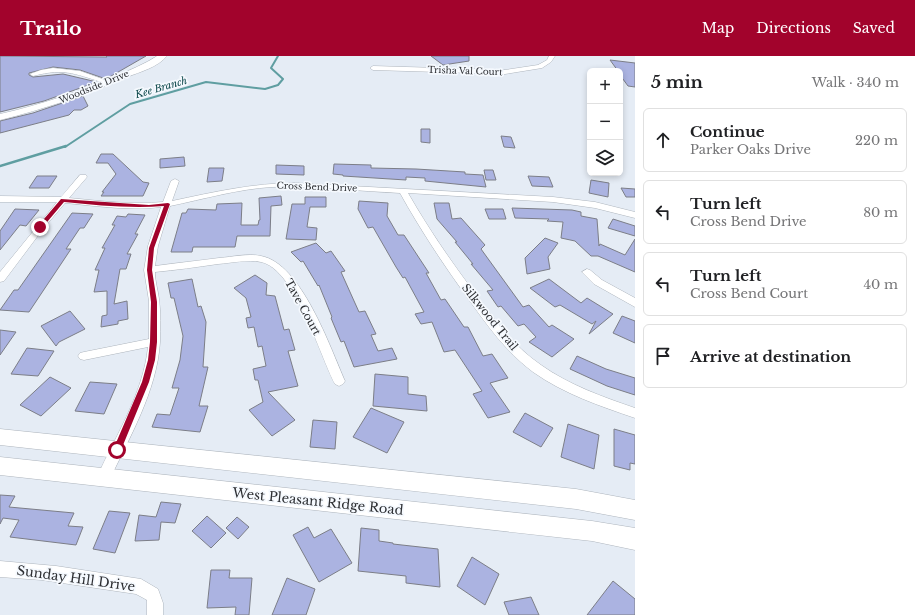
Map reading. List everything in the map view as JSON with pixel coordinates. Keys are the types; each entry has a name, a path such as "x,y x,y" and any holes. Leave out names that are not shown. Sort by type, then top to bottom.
{"main road":[{"name":"Woodside Drive","path":"0,117 65,100 144,67 163,56"},
{"path":"0,437 576,500 635,510"},
{"name":"West Pleasant Ridge Road","path":"0,466 592,531 635,539"}],"street":[{"name":"Trisha Val Court","path":"373,68 513,72 540,67 549,61 552,56"},
{"path":"33,74 50,69 67,69 79,71 108,82"},
{"path":"0,279 62,200 83,178"},
{"path":"104,477 117,450 145,382 152,360 154,342 154,302 149,270 152,248 175,181"},
{"name":"Cross Bend Drive","path":"0,199 29,198 149,206 168,204 244,188 272,185 296,185 516,196 604,206 635,215"},
{"name":"Silkwood Trail","path":"403,191 417,218 435,247 508,344 526,360 548,376 607,404 635,413"},
{"name":"Tave Court","path":"149,270 245,258 257,258 272,262 283,272 295,287 314,322 339,382"},
{"path":"587,272 608,288 635,303"},
{"path":"84,356 154,342"},
{"name":"Sunday Hill Drive","path":"0,569 81,578 142,587 151,593 156,603 155,615"}],"building":[{"path":"0,56 146,56 106,79 80,70 53,67 29,73 29,75 33,77 63,74 97,82 44,101 0,112"},
{"path":"431,56 469,56 469,61 443,65"},
{"path":"610,60 635,63 635,87 628,86 623,79 623,68 616,68"},
{"path":"83,96 88,106 81,110 74,110 69,115 0,133 0,121 33,113"},
{"path":"421,129 430,129 430,143 421,142"},
{"path":"501,136 511,137 515,148 504,147"},
{"path":"101,154 113,154 143,182 149,183 143,196 101,196 104,192 102,192 116,174 108,163 96,163"},
{"path":"184,157 185,166 160,168 160,159"},
{"path":"334,164 371,165 371,168 465,172 465,174 483,175 486,187 425,181 425,178 406,177 406,180 343,176 333,174"},
{"path":"276,165 304,166 304,175 276,174"},
{"path":"209,168 224,168 222,181 207,182"},
{"path":"484,170 493,170 496,180 486,180"},
{"path":"37,176 57,176 49,188 29,188"},
{"path":"528,176 549,177 553,187 532,186"},
{"path":"591,180 609,183 608,197 589,193"},
{"path":"621,188 635,189 635,197 626,197"},
{"path":"281,196 282,205 271,206 270,236 237,236 235,247 193,247 192,252 171,252 182,213 186,213 188,209 216,210 217,204 242,203 241,225 258,225 260,220 259,198"},
{"path":"305,197 326,197 326,207 310,207 307,227 317,228 316,240 286,239 292,204 305,204"},
{"path":"359,201 388,203 387,216 398,235 404,235 429,273 426,273 441,300 445,299 464,327 468,327 483,356 492,354 508,378 490,383 510,412 488,418 473,394 482,391 455,350 444,352 432,322 421,324 415,314 424,312 405,277 403,278 373,227 368,228 358,209"},
{"path":"434,203 449,203 452,219 461,218 485,245 481,249 523,307 529,305 549,327 552,325 574,339 552,357 529,342 536,337 524,324 518,326 501,306 498,307 487,291 493,290 455,242 457,242 437,219"},
{"path":"512,208 572,210 581,212 581,216 597,219 599,246 600,244 625,255 635,239 635,272 598,256 591,256 575,241 561,238 563,222 547,221 549,219 515,218"},
{"path":"15,209 39,210 26,226 20,225 0,250 0,231"},
{"path":"485,209 503,209 506,219 489,219"},
{"path":"72,213 93,214 84,228 80,228 66,249 71,249 29,312 0,310 14,290 18,290"},
{"path":"128,214 145,215 135,234 138,234 127,254 131,254 126,269 120,269 114,304 127,301 128,319 118,321 118,324 101,327 102,316 107,315 107,291 94,292 99,270 95,270 105,248 102,248 115,225 112,225 117,216 126,217"},
{"path":"613,219 635,226 635,236 608,228"},
{"path":"545,238 558,243 548,257 550,269 527,274 525,258"},
{"path":"316,243 326,253 331,251 345,271 341,272 359,312 365,311 376,334 371,335 378,351 392,348 397,359 354,367 344,341 341,342 319,285 318,286 303,261 301,262 291,252"},
{"path":"255,275 267,283 266,295 275,296 284,330 289,329 295,350 288,351 298,386 268,392 295,420 272,436 249,410 263,402 258,380 255,380 253,369 266,366 262,346 258,347 254,327 248,328 246,318 251,317 246,298 234,288"},
{"path":"192,279 198,307 201,306 206,322 203,367 208,367 199,406 208,406 200,432 152,427 157,414 170,415 179,388 172,388 180,360 183,336 174,298 171,298 168,283"},
{"path":"549,279 581,303 587,298 613,314 589,334 596,321 592,324 560,305 555,307 530,288"},
{"path":"70,311 85,329 59,342 56,346 41,326"},
{"path":"622,316 635,321 635,343 613,333"},
{"path":"0,330 16,332 0,355"},
{"path":"27,348 54,351 38,376 11,374"},
{"path":"577,356 606,369 635,378 635,395 607,386 570,369"},
{"path":"375,374 408,377 408,394 426,396 427,411 373,406"},
{"path":"50,377 71,388 41,416 20,405"},
{"path":"90,382 117,384 104,414 75,411"},
{"path":"371,408 404,422 387,453 353,437"},
{"path":"525,413 553,428 541,447 513,432"},
{"path":"313,420 337,422 335,449 310,447"},
{"path":"568,424 599,435 594,469 561,457"},
{"path":"614,429 635,435 635,464 630,463 630,470 614,466"},
{"path":"0,495 15,496 9,507 74,513 68,526 83,527 76,545 10,537 19,520 3,518 0,524"},
{"path":"161,502 181,504 175,523 161,522 159,540 135,541 139,515 156,517"},
{"path":"109,511 130,513 115,553 93,549"},
{"path":"207,516 226,533 211,548 192,531"},
{"path":"237,517 249,527 238,539 226,528"},
{"path":"308,527 314,538 331,529 352,563 319,582 293,535"},
{"path":"361,528 379,530 379,541 438,549 440,587 406,583 406,576 358,571"},
{"path":"472,557 499,574 485,605 457,586"},
{"path":"211,570 230,570 229,578 252,578 249,615 235,615 236,607 207,608"},
{"path":"287,578 315,589 306,615 272,615"},
{"path":"613,581 635,599 635,615 587,615"},
{"path":"531,597 539,615 509,615 504,602"}],"waterway":[{"name":"Kee Branch","path":"65,147 130,104 206,82 265,89 278,85 283,79 271,68 278,56"},
{"name":"Kee Branch","path":"0,166 66,146"}],"route":[{"path":"40,227 62,200 116,205 149,206 168,204 152,248 149,270 154,302 154,342 152,360 129,424 117,450"}]}
